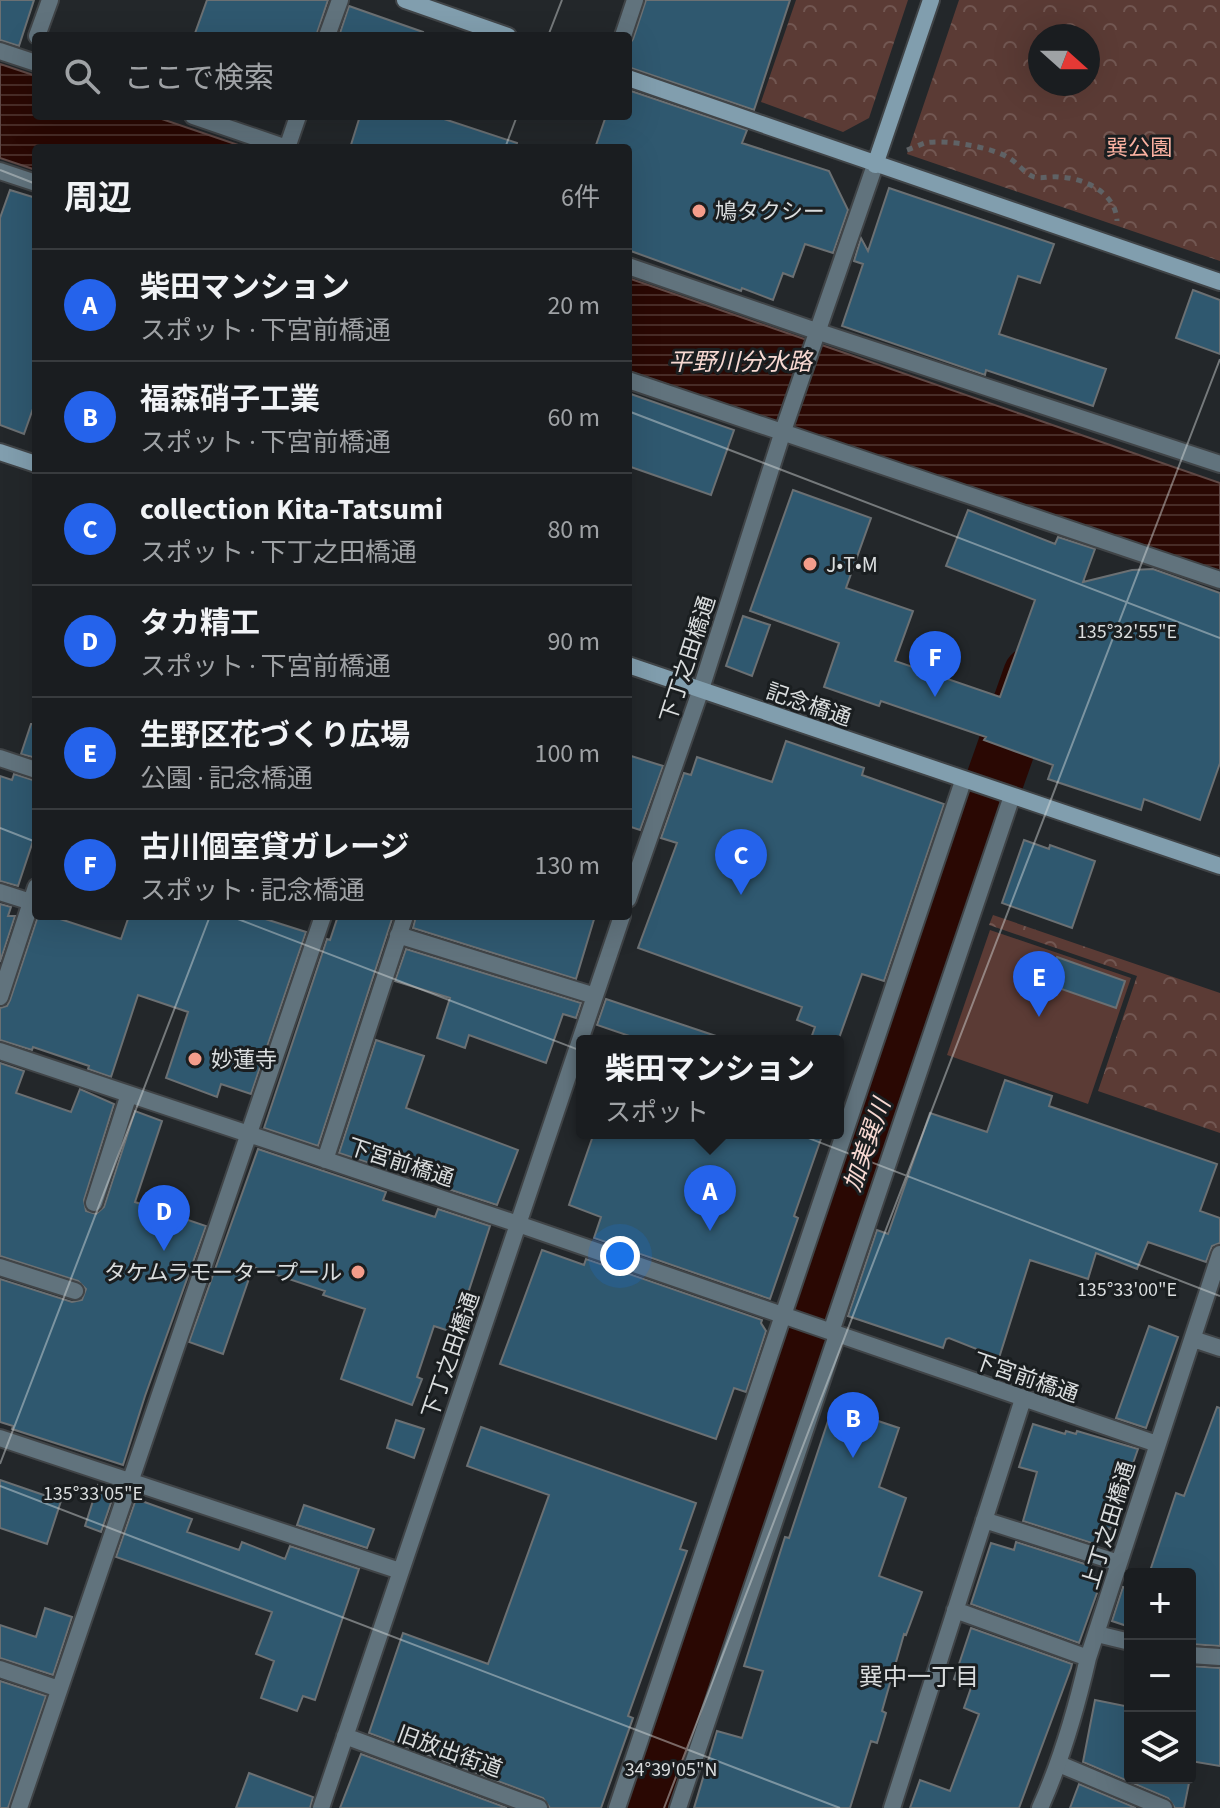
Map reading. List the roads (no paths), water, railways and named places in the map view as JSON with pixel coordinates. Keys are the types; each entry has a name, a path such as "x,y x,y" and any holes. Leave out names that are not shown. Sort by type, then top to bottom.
{"street":[{"path":"39,32 50,0"},
{"path":"328,32 340,0"},
{"path":"405,0 497,32"},
{"path":"624,32 635,0"},
{"path":"819,332 931,0"},
{"path":"0,51 32,62"},
{"path":"632,79 1220,282"},
{"path":"205,120 275,144"},
{"path":"288,144 297,120"},
{"path":"0,171 32,182"},
{"path":"632,267 1220,464"},
{"name":"下丁之田橋通","path":"632,887 701,689 783,431 819,332"},
{"path":"632,381 1220,580"},
{"path":"0,452 32,463"},
{"name":"記念橋通","path":"632,666 1007,795"},
{"path":"0,758 32,769"},
{"path":"617,1808 968,782"},
{"path":"678,1808 1007,795 1220,866"},
{"path":"0,892 32,895"},
{"path":"0,997 32,901"},
{"path":"19,1808 322,920"},
{"path":"325,1160 404,920"},
{"name":"下丁之田橋通","path":"582,1035 621,920"},
{"path":"398,935 595,996"},
{"name":"下宮前橋通","path":"0,1051 518,1224 1157,1444"},
{"name":"下丁之田橋通","path":"321,1808 576,1052"},
{"path":"94,1203 129,1094"},
{"name":"上丁之田橋通","path":"1040,1808 1059,1764 1088,1658 1220,1254"},
{"path":"0,1267 75,1291"},
{"path":"1193,1339 1220,1348"},
{"path":"892,1808 1023,1399"},
{"path":"0,1438 400,1571"},
{"path":"984,1520 1119,1563"},
{"path":"955,1610 1088,1658"},
{"path":"1097,1634 1124,1641"},
{"path":"1196,1655 1220,1657"},
{"path":"0,1669 59,1689"},
{"name":"旧放出街道","path":"345,1736 539,1808"},
{"path":"1059,1764 1164,1808"}],"water":[{"path":"0,64 32,75 32,120 165,120 235,144 32,144 32,169 0,158"},
{"name":"平野川分水路","path":"632,279 1220,483 1220,574 632,372"}],"waterway":[{"name":"加美巽川","path":"641,1808 823,1267 1032,675"}],"place":[{"name":"鳩タクシー","path":"699,211"},
{"name":"J•T•M","path":"810,564"},
{"name":"古川個室貸ガレージ","path":"935,697"},
{"name":"collection Kita-Tatsumi","path":"741,895"},
{"name":"生野区花づくり広場","path":"1039,1017"},
{"name":"妙蓮寺","path":"195,1059"},
{"name":"柴田マンション","path":"710,1231"},
{"name":"タカ精工","path":"164,1251"},
{"name":"タケムラモータープール","path":"358,1272"},
{"name":"福森硝子工業","path":"853,1458"}],"district":[{"name":"巽中一丁目","path":"919,1677"}],"park label":[{"name":"巽公園","path":"1139,147"}]}
